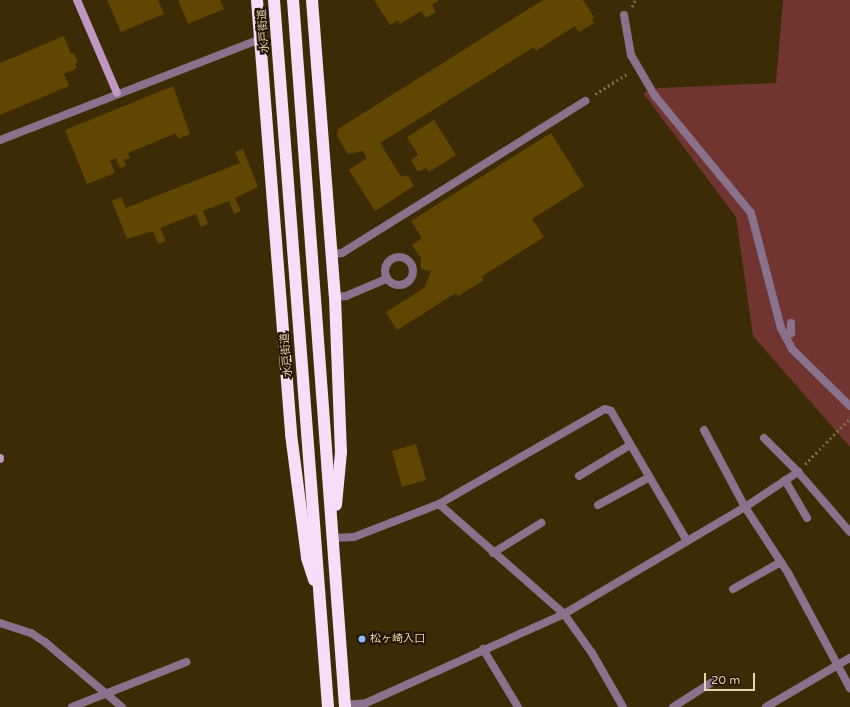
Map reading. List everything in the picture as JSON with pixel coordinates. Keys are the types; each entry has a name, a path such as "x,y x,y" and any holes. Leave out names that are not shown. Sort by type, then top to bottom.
{"highway":[{"path":"257,0 291,434 307,558 320,598"},
{"name":"水戸街道","path":"274,0 328,707"},
{"path":"293,0 345,706"},
{"path":"312,0 335,297 341,452 333,538"}],"street":[{"path":"77,0 118,93"},
{"path":"624,14 631,55 655,96 751,213 785,336 792,349 850,406"},
{"path":"0,140 260,39"},
{"path":"332,254 342,253 584,101"},
{"path":"335,297 346,296 386,280"},
{"path":"785,336 790,333 791,322"},
{"path":"333,538 354,537 439,504 605,409 611,411 648,478 687,541"},
{"path":"704,430 745,507 781,562 850,688"},
{"path":"764,438 798,472 850,532"},
{"path":"579,476 630,445"},
{"path":"345,706 366,703 483,649 564,614 745,507 798,472"},
{"path":"598,505 648,478"},
{"path":"785,480 807,518"},
{"path":"439,504 564,614 592,653 623,707"},
{"path":"493,553 541,523"},
{"path":"733,589 781,562"},
{"path":"0,622 31,633 45,642 122,707"},
{"path":"483,649 518,707"},
{"path":"766,707 850,658"},
{"path":"72,707 186,662"},
{"path":"673,707 717,680"}],"path":[{"path":"584,101 638,66"},
{"path":"798,472 850,418"}],"shaded area":[{"path":"783,0 850,0 850,447 753,336 736,217 643,93 658,88 776,83"}],"building":[{"path":"107,0 158,0 164,14 121,32"},
{"path":"178,0 220,0 224,9 188,24"},
{"path":"374,0 439,0 432,5 436,12 426,18 421,11 400,24 398,20 390,25"},
{"path":"543,0 583,0 594,17 592,19 594,23 579,32 575,26 536,51 534,47 380,143 400,175 404,177 407,175 414,186 375,211 349,170 367,158 363,151 348,154 337,136 338,129"},
{"path":"64,36 71,54 74,53 78,62 75,64 77,68 64,74 69,86 0,115 0,63"},
{"path":"173,86 190,134 178,139 176,133 128,153 130,158 124,160 126,166 120,168 116,158 110,161 115,173 87,184 65,130"},
{"path":"434,120 456,155 429,172 426,168 418,172 411,160 418,155 407,137"},
{"path":"551,133 584,186 532,219 544,237 481,277 484,280 458,296 456,293 397,330 386,312 424,288 431,271 421,269 421,258 412,245 422,238 411,221"},
{"path":"243,149 258,187 235,198 241,211 234,214 229,201 203,211 208,224 201,227 196,214 160,228 166,241 158,244 153,231 127,239 112,201 121,197 126,208 240,163 235,152"},
{"path":"416,444 426,480 402,487 392,451"}],"place":[{"name":"松ヶ崎入口","path":"362,639"}]}
